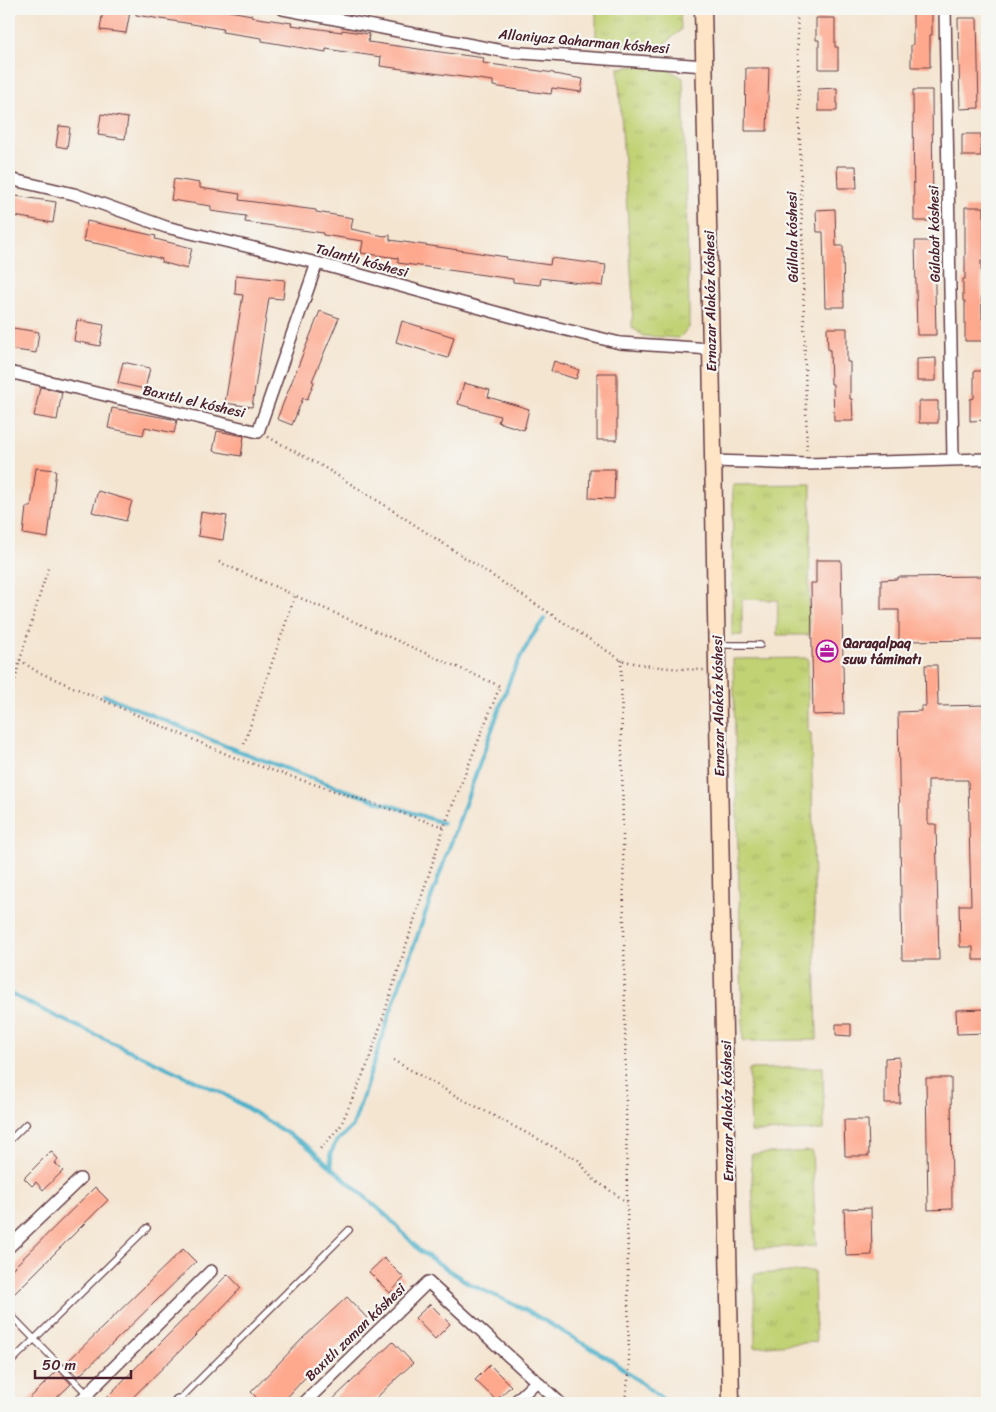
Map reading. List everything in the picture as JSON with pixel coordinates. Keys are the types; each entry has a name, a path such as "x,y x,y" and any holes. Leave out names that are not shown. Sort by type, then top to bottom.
{"main road":[{"name":"Ernazar Alakóz kóshesi","path":"703,9 718,670 731,1403"}],"street":[{"name":"Allaniyaz Qaharman kóshesi","path":"283,9 508,52 705,66"},
{"name":"Gúlabat kóshesi","path":"945,9 953,459"},
{"name":"Talantlı kóshesi","path":"9,179 74,194 166,227 317,264 513,317 620,343 711,349"},
{"name":"Baxıtlı el kóshesi","path":"9,372 258,432 317,264"},
{"path":"713,461 807,464 987,459"},
{"path":"9,1247 80,1179"},
{"path":"78,1403 211,1271"},
{"name":"Baxıtlı zaman kóshesi","path":"304,1403 428,1282 537,1381"},
{"path":"514,1403 537,1381 560,1403"}],"lane":[{"path":"717,645 760,645"},
{"path":"9,1141 26,1124"},
{"path":"9,1364 147,1228"},
{"path":"178,1403 349,1230"},
{"path":"9,1313 96,1403"}],"path":[{"name":"Gúllala kóshesi","path":"797,9 807,464"},
{"path":"258,432 322,466 386,506 621,660 660,668 718,670"},
{"path":"219,562 500,686 444,827 368,1061 340,1127 320,1149"},
{"path":"9,704 20,660 49,566"},
{"path":"244,744 295,596"},
{"path":"20,660 36,671 238,759 444,827"},
{"path":"621,660 629,1373 625,1400"},
{"path":"393,1060 458,1097 578,1160 593,1180 627,1202"}],"green space":[{"path":"596,9 680,9 681,30 663,45 642,48 603,45 596,38"},
{"path":"635,66 666,68 683,78 689,328 679,338 643,336 632,327 633,302 618,68"},
{"path":"811,484 809,635 777,635 778,600 742,599 742,635 732,635 733,485"},
{"path":"808,658 808,732 811,733 817,1040 743,1041 733,659"},
{"path":"823,1067 824,1130 751,1132 749,1069"},
{"path":"812,1151 816,1246 755,1248 751,1154"},
{"path":"814,1271 816,1342 755,1347 754,1274"}],"building":[{"path":"103,9 130,12 126,33 100,30"},
{"path":"136,9 218,9 252,15 251,17 292,23 291,25 369,34 368,42 484,58 483,63 583,79 581,92 552,88 551,94 519,90 493,86 493,81 380,66 381,57 326,49 326,52 262,41 262,38 222,32 223,29 136,15"},
{"path":"913,13 932,13 930,67 911,67"},
{"path":"816,18 835,18 835,47 838,47 838,69 819,69 819,40 816,40"},
{"path":"958,18 977,18 979,108 960,109"},
{"path":"746,68 769,68 767,131 745,131"},
{"path":"837,88 837,111 818,111 818,89"},
{"path":"913,90 932,90 933,221 914,221"},
{"path":"101,114 128,118 125,139 98,135"},
{"path":"59,126 70,127 67,148 56,146"},
{"path":"962,134 981,134 981,156 962,156"},
{"path":"837,166 856,166 857,188 838,188"},
{"path":"174,179 200,183 200,188 240,194 239,200 316,210 316,212 353,218 351,229 384,236 390,235 390,240 550,265 551,258 606,265 603,286 541,278 540,285 513,282 513,279 398,263 398,258 361,253 363,241 323,235 323,233 245,222 246,216 211,211 211,206 171,200"},
{"path":"9,195 56,202 53,223 9,215"},
{"path":"965,207 984,207 984,261 981,261 984,341 965,341 963,279 965,279"},
{"path":"835,209 836,246 843,246 844,307 825,307 823,232 817,232 816,210"},
{"path":"87,221 156,236 155,239 192,248 187,269 161,262 162,259 83,241"},
{"path":"915,241 934,241 936,335 917,335"},
{"path":"236,275 285,280 283,299 269,298 252,407 225,403 243,295 235,294"},
{"path":"320,311 339,318 312,381 314,382 307,400 303,398 292,425 277,419"},
{"path":"77,320 104,325 100,346 74,341"},
{"path":"402,321 454,337 448,358 396,342"},
{"path":"13,328 39,332 36,353 9,349"},
{"path":"827,328 847,328 847,362 850,362 850,399 852,399 853,421 834,421 833,384 831,384"},
{"path":"936,358 936,381 917,381 917,359"},
{"path":"554,361 579,370 576,379 551,371"},
{"path":"123,362 150,368 145,389 118,383"},
{"path":"974,371 987,371 987,420 970,421 970,399 974,398"},
{"path":"597,373 617,373 617,440 597,440"},
{"path":"464,383 490,390 488,397 529,409 524,430 498,422 500,416 458,404"},
{"path":"40,387 62,392 57,420 34,416"},
{"path":"919,401 938,401 938,423 919,423"},
{"path":"112,408 177,420 174,433 145,427 143,435 108,428"},
{"path":"217,431 244,436 241,456 213,451"},
{"path":"36,468 56,470 48,538 23,534 26,507 31,507"},
{"path":"590,469 615,469 614,499 589,498"},
{"path":"98,491 132,501 126,521 92,512"},
{"path":"201,512 227,516 223,540 198,536"},
{"path":"816,560 841,560 844,714 813,715 811,583 816,583"},
{"path":"987,576 987,640 899,641 899,610 881,610 881,580 898,579 898,577"},
{"path":"925,665 937,665 938,706 987,705 987,960 973,960 973,947 960,947 959,905 971,905 968,780 928,780 928,824 936,824 939,960 902,960 898,712 921,711 921,706 926,706"},
{"path":"987,1009 987,1033 957,1034 956,1010"},
{"path":"836,1024 851,1024 851,1036 836,1035"},
{"path":"899,1057 900,1103 885,1103 885,1058"},
{"path":"926,1078 951,1078 952,1209 928,1210"},
{"path":"844,1120 868,1120 869,1156 845,1156"},
{"path":"51,1151 58,1159 55,1163 63,1171 43,1190 36,1182 32,1186 24,1178"},
{"path":"95,1187 108,1200 9,1299 9,1272"},
{"path":"871,1208 872,1255 846,1256 844,1209"},
{"path":"183,1249 196,1262 78,1377 65,1364"},
{"path":"384,1258 404,1278 390,1293 369,1272"},
{"path":"228,1274 241,1288 196,1335 127,1403 101,1403"},
{"path":"347,1297 367,1318 312,1370 282,1403 262,1403 251,1392 304,1337"},
{"path":"430,1304 450,1324 435,1339 415,1318"},
{"path":"393,1342 413,1363 371,1403 329,1403"},
{"path":"490,1365 511,1386 496,1400 475,1380"},
{"path":"58,1370 71,1384 51,1403 25,1403"}],"waterway":[{"path":"332,1167 330,1155 336,1142 353,1126 396,995 512,674 531,638 544,619"},
{"path":"104,695 228,747 336,787 443,823"},
{"path":"9,993 224,1094 306,1145 388,1217 420,1251 468,1283 528,1311 611,1360 668,1403"}],"place":[{"name":"Qaraqalpaq suw táminatı","path":"827,651"}]}
